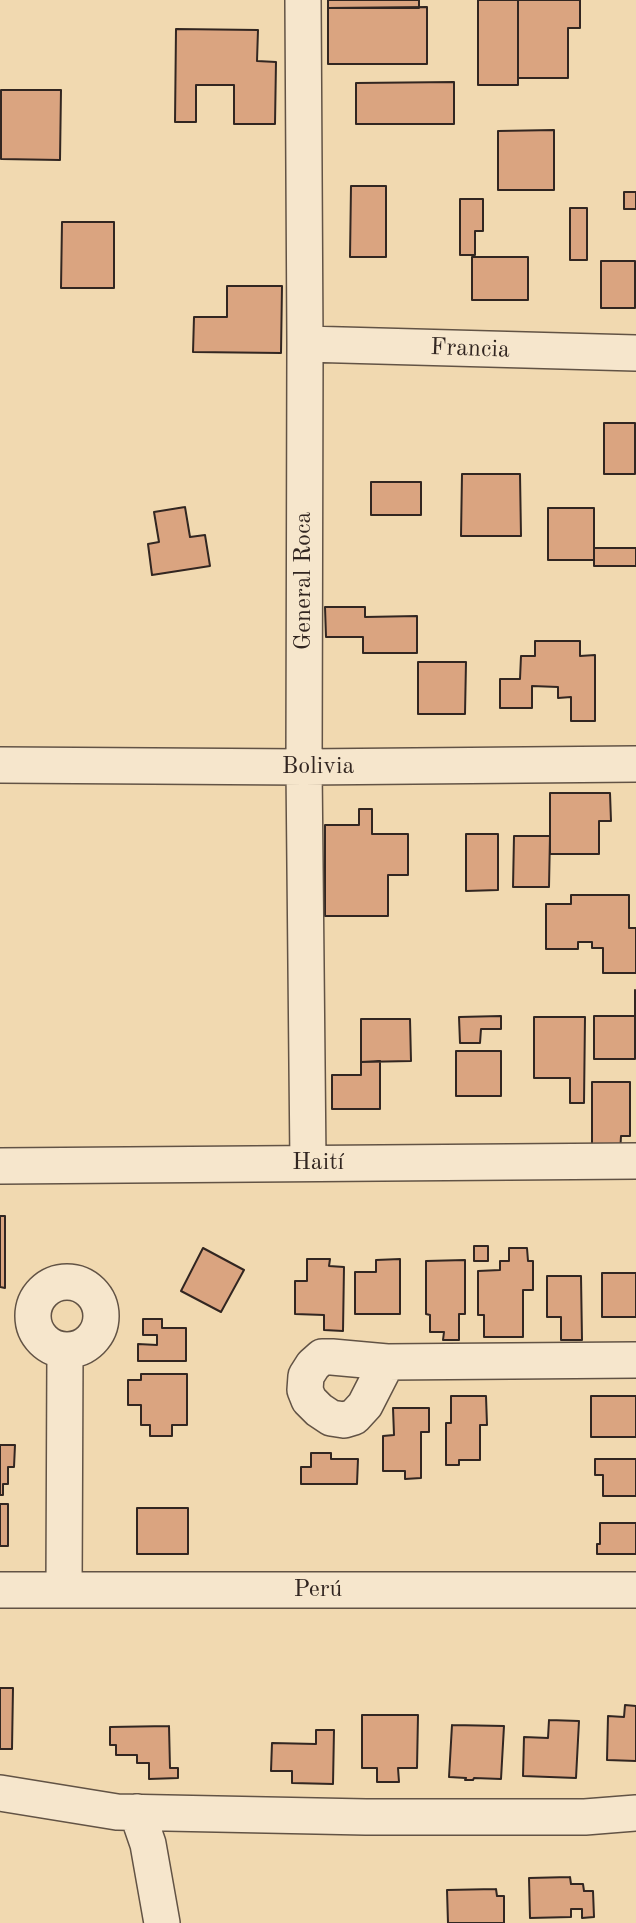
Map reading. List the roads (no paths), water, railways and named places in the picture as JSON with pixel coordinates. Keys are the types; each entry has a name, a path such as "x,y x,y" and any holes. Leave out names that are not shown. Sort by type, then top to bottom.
{"street":[{"name":"General Roca","path":"303,0 304,767 308,1163"},
{"name":"Francia","path":"305,344 636,353"},
{"name":"Bolivia","path":"0,765 304,767 636,764"},
{"name":"Haití","path":"0,1166 636,1161"},
{"path":"64,1590 65,1351"},
{"path":"387,1362 636,1360"},
{"name":"Perú","path":"0,1590 636,1590"},
{"path":"0,1793 117,1812 366,1817 585,1817 636,1813"},
{"path":"137,1812 148,1844 162,1923"}]}
